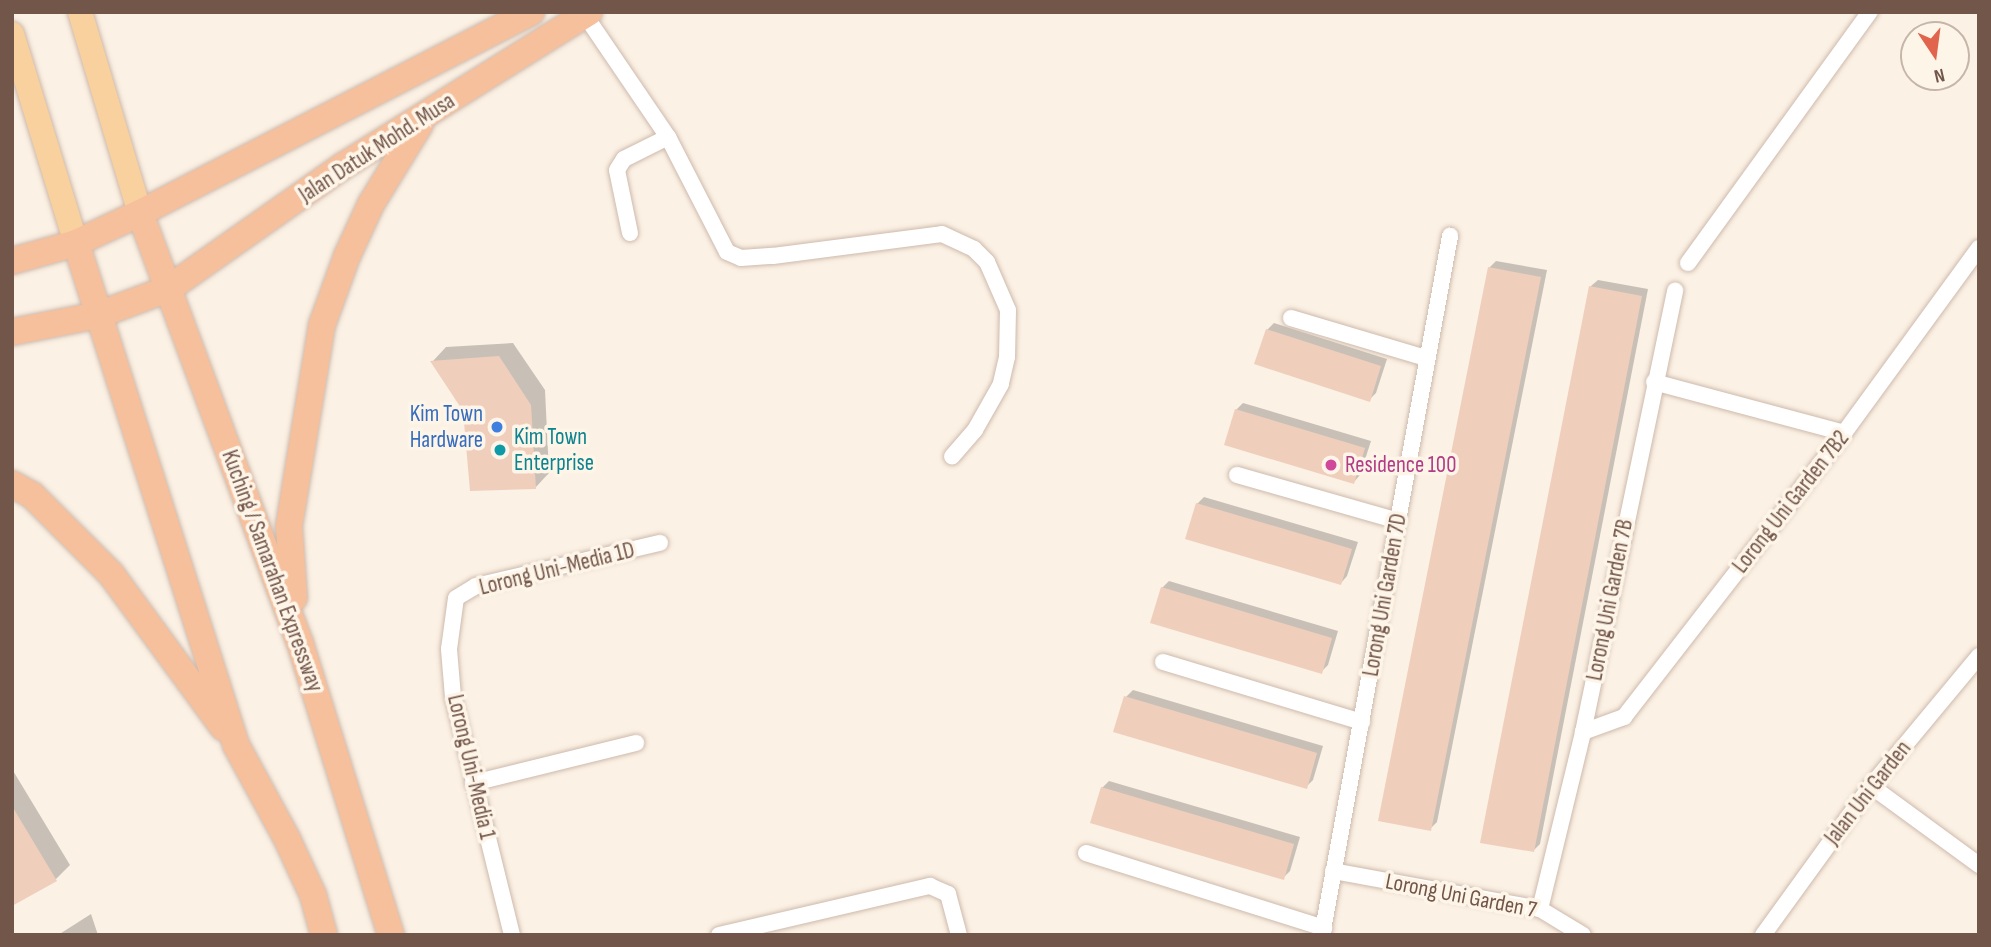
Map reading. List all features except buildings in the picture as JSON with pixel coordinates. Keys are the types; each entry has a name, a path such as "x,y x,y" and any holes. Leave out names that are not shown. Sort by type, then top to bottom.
{"highway":[{"name":"Jalan Datuk Mohd. Musa","path":"12,261 76,243 140,213 531,12"},
{"name":"Jalan Datuk Mohd. Musa","path":"12,332 98,315 168,289 343,166 423,120 587,14"},
{"path":"300,643 289,526 322,325 371,204 423,120"},
{"name":"Kuching / Samarahan Expressway","path":"140,213 300,643 391,935"},
{"path":"76,243 236,745"},
{"path":"12,484 32,495 111,574 236,745 288,839 313,895 324,935"}],"main road":[{"path":"80,12 140,213"},
{"path":"12,34 76,243"}],"street":[{"path":"1688,263 1870,12"},
{"path":"587,14 668,137 727,252 741,258 773,256 942,234 974,249 987,262 1008,310 1007,356 1001,384 988,407 952,456"},
{"path":"630,233 617,170 624,159 668,137"},
{"name":"Lorong Uni Garden 7D","path":"1323,931 1450,236"},
{"name":"Lorong Uni Garden 7B2","path":"1583,732 1624,717 1844,433 1979,248"},
{"name":"Lorong Uni Garden 7B","path":"1540,909 1583,732 1675,289"},
{"path":"1291,318 1426,358"},
{"path":"1654,382 1844,433"},
{"path":"1237,475 1399,521"},
{"name":"Lorong Uni-Media 1D","path":"456,598 476,586 660,543"},
{"name":"Lorong Uni-Media 1","path":"456,598 449,649 453,697 472,783 512,935"},
{"name":"Jalan Uni Garden","path":"1763,935 1871,786 1979,656"},
{"path":"1163,662 1362,722"},
{"path":"472,783 636,743"},
{"path":"1871,786 1979,865"},
{"path":"1086,853 1323,931"},
{"name":"Lorong Uni Garden 7","path":"1333,871 1540,909 1583,935"},
{"path":"719,935 930,886 948,894 959,935"}],"place":[{"name":"Kim Town Hardware","path":"497,427"},
{"name":"Kim Town Enterprise","path":"500,450"},
{"name":"Residence 100","path":"1331,465"}]}
